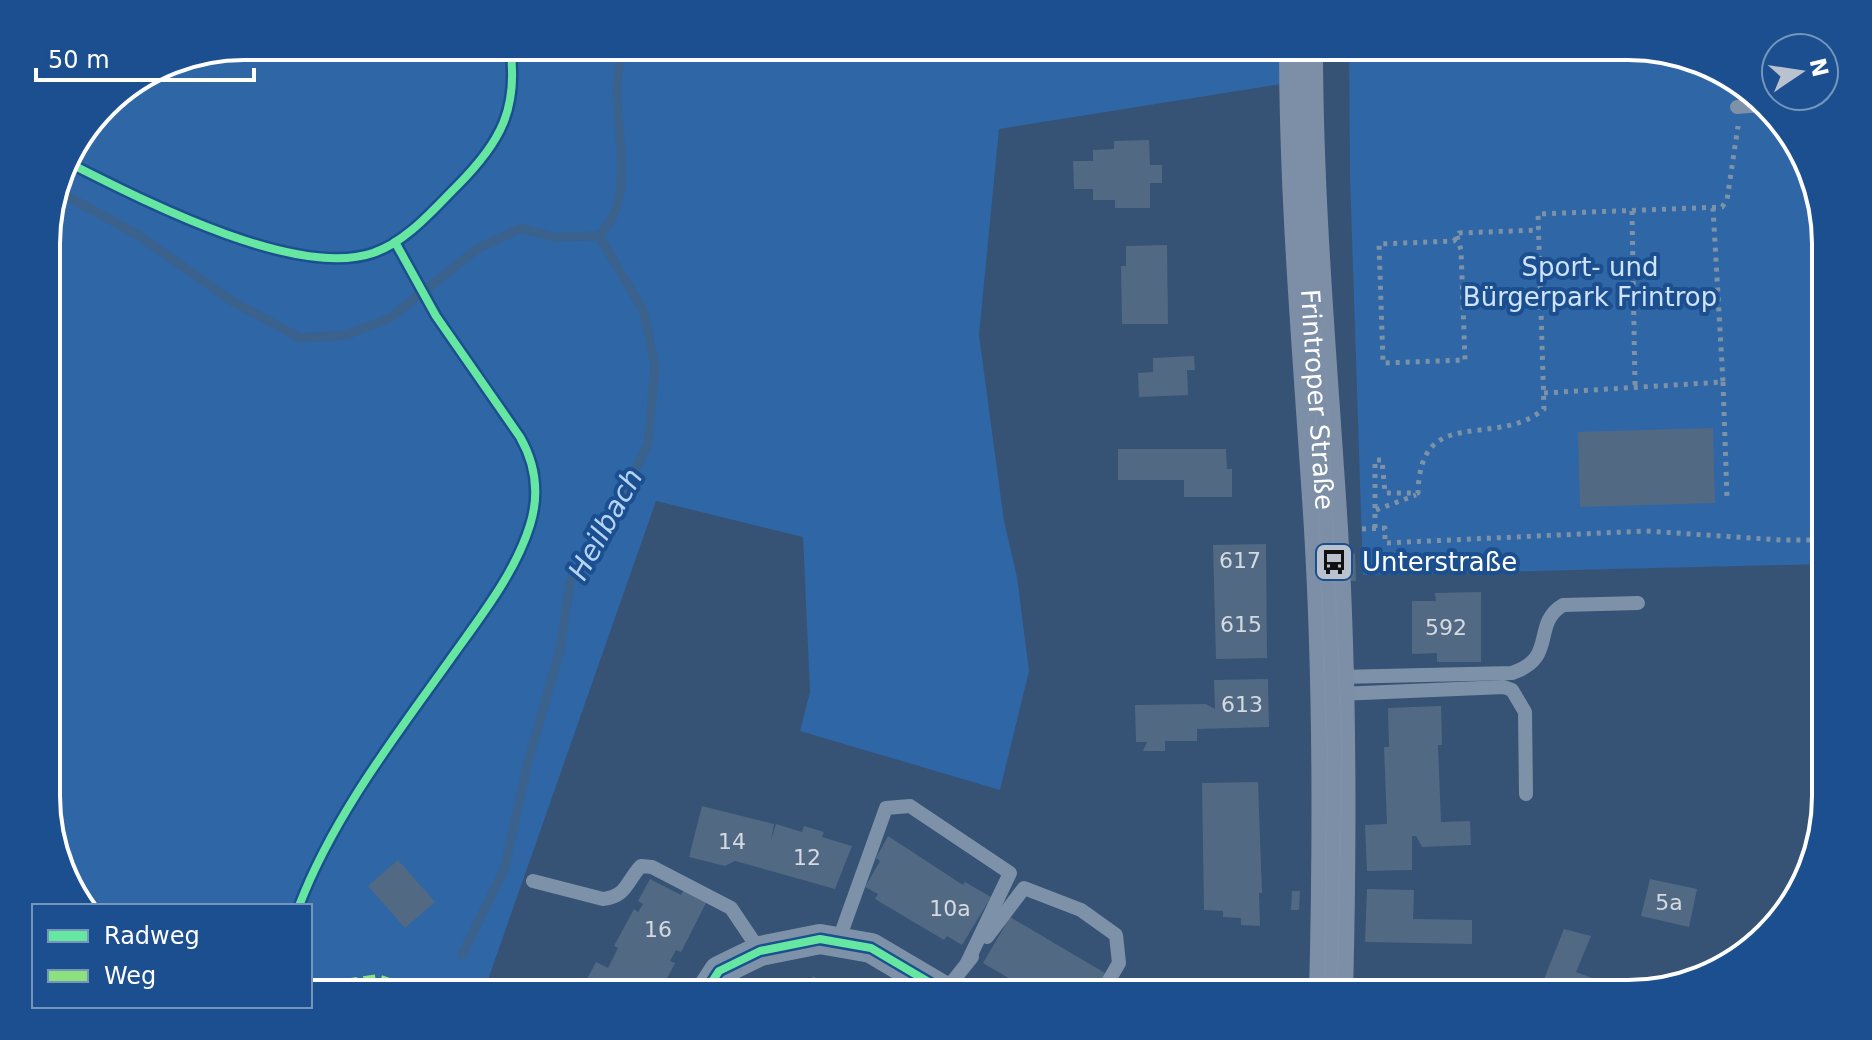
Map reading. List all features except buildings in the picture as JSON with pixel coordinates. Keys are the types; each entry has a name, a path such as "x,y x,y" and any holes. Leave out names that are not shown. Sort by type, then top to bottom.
{"main road":[{"name":"Frintroper Straße","path":"1302,60 1311,315 1326,530 1333,829 1331,980"}],"street":[{"path":"713,980 719,971 760,951 820,939 871,948 925,980"}],"lane":[{"path":"1737,107 1749,106"},
{"path":"1330,686 1512,673 1526,669 1539,657 1549,617 1563,605 1638,603"},
{"path":"1330,686 1504,687 1512,690 1525,712 1526,794"},
{"path":"838,942 886,808 910,806 1010,873 967,963"},
{"path":"533,881 603,899 615,898 630,884 641,866 652,867 731,908 760,951"},
{"path":"956,980 1024,888 1081,910 1116,935 1119,963 1109,980"}],"path":[{"path":"1418,493 1420,464 1440,437 1495,430 1530,420 1544,409 1538,214 1722,207 1727,200 1739,133 1737,107"},
{"path":"1713,208 1727,498"},
{"path":"1632,211 1635,385"},
{"path":"1457,236 1461,250 1465,360 1383,363 1379,244 1454,241 1457,236 1459,233 1539,230"},
{"path":"1633,304 1717,301"},
{"path":"1544,393 1635,385 1723,382"},
{"path":"1375,528 1375,460 1382,460 1385,493 1418,493"},
{"path":"1376,510 1400,504 1418,493"},
{"path":"1326,530 1385,528 1385,543 1646,531 1812,539"}],"green space":[{"path":"232,60 1287,60 1288,83 999,129 979,335 1004,521 1017,577 1029,671 1000,790 800,731 810,692 803,537 656,501 488,980 312,980 312,904 96,904 91,898 70,855 60,796 60,232 66,196 85,152 98,132 132,98 174,74 196,66"},
{"name":"Sport- und Bürgerpark Frintrop","path":"1349,60 1652,62 1698,74 1730,91 1749,106 1781,142 1793,163 1806,196 1810,220 1812,564 1363,575"}],"waterway":[{"path":"66,196 138,235 232,301 300,338 346,335 390,318 477,249 521,228 553,237 599,236 613,215 620,192 622,168 617,91 622,60"},
{"name":"Heilbach","path":"462,955 504,870 528,762 560,650 570,582 613,519 648,443 655,367 644,312 599,236"}],"tram line":[{"path":"1325,980 1327,749 1315,398 1318,341 1328,309"},
{"path":"1326,366 1342,748 1337,980"}],"marked path":[{"path":"358,980 378,977 387,980"}],"cycle path":[{"path":"77,167 173,213 260,245 302,255 340,258 373,253 397,241 418,224 485,154 509,106 511,60"},
{"path":"300,904 329,841 366,779 505,579 523,543 535,502 533,469 520,437 436,316 395,242"},
{"path":"713,980 719,971 760,951 820,939 871,948 925,980"}],"place":[{"name":"Unterstraße","path":"1334,562"}]}
